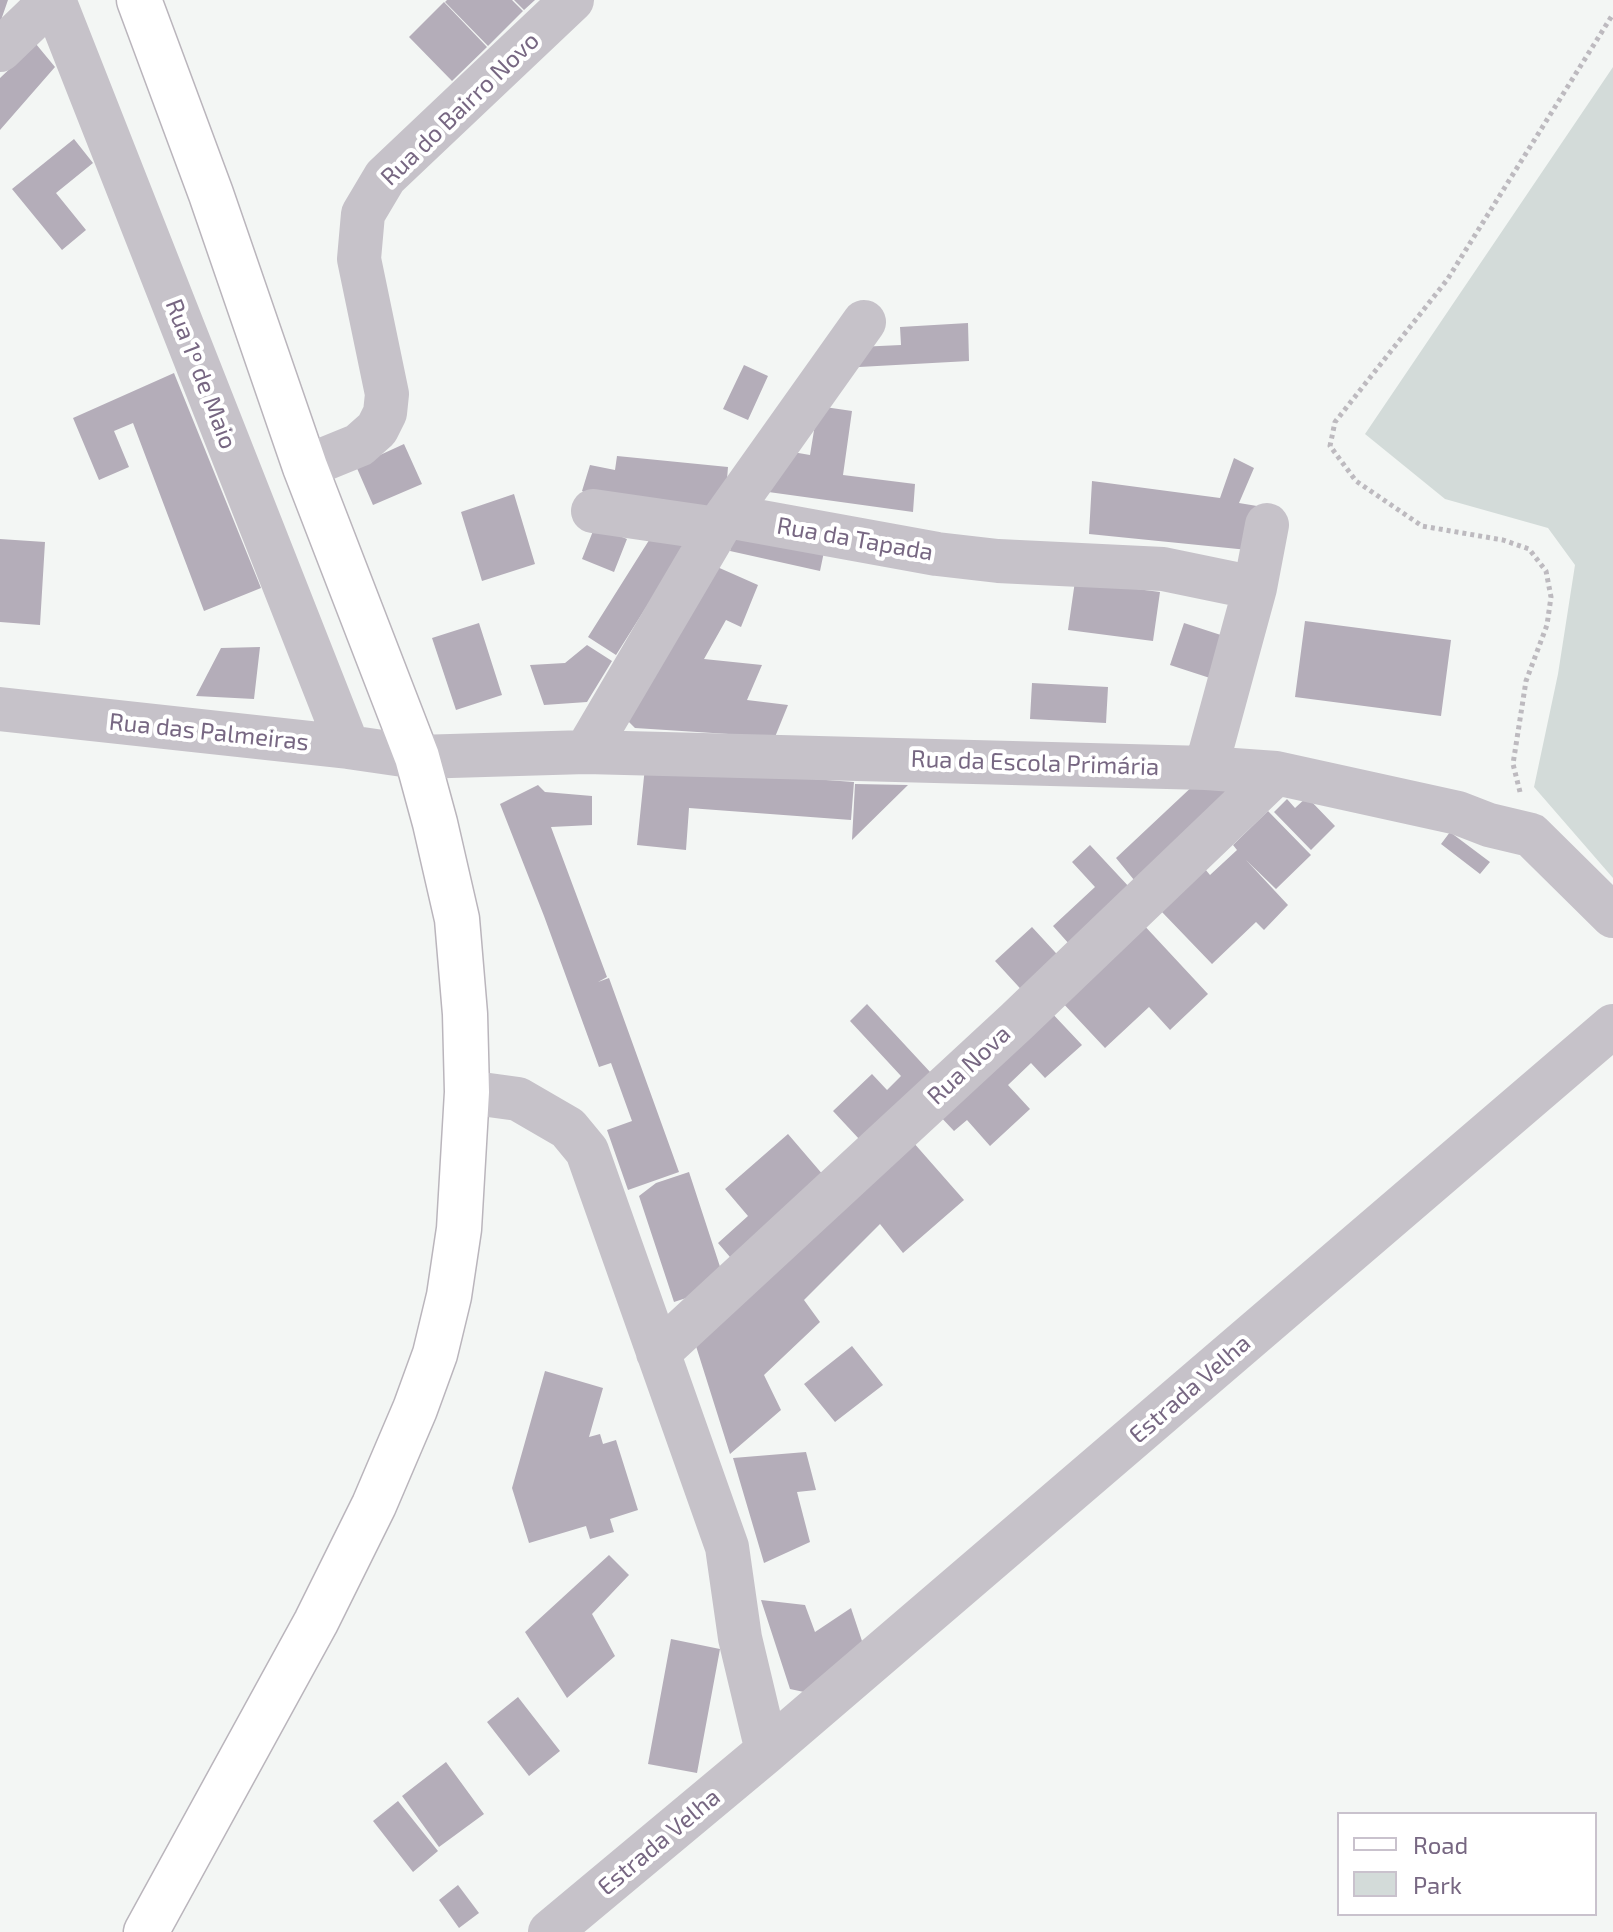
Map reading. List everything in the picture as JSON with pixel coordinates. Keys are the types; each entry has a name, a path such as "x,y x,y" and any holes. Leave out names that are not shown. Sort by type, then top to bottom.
{"main road":[{"path":"139,0 211,194 305,467 417,757 457,919 465,1014 467,1092 459,1229 449,1296 435,1354 415,1409 374,1505 316,1622 146,1932"}],"street":[{"path":"0,50 53,0"},
{"name":"Rua 1º de Maio","path":"53,0 348,747"},
{"name":"Rua do Bairro Novo","path":"305,467 359,445 377,429 385,413 387,394 359,259 363,214 385,177 572,0"},
{"path":"586,752 722,522 864,322"},
{"name":"Rua da Tapada","path":"593,511 722,522 998,561 1163,569 1255,588"},
{"path":"1206,768 1255,588 1267,525"},
{"name":"Rua das Palmeiras","path":"0,709 417,757"},
{"name":"Rua da Escola Primária","path":"417,757 586,752 1206,768 1276,773 1458,813 1489,825 1531,835"},
{"name":"Rua Nova","path":"658,1353 1016,1022 1276,773"},
{"path":"1531,835 1613,916"},
{"name":"Estrada Velha","path":"550,1932 767,1751 1613,1026"},
{"path":"467,1092 518,1099 568,1128 587,1151 727,1547 740,1638 767,1751"}],"path":[{"path":"1531,835 1513,764 1526,681 1547,625 1551,597 1546,571 1529,549 1503,540 1422,526 1356,481 1330,446 1335,422 1447,280 1613,14"}],"green space":[{"path":"1613,67 1613,878 1534,787 1558,674 1575,565 1548,528 1445,499 1365,434"}],"building":[{"path":"0,0 8,0 0,23"},
{"path":"512,0 523,11 488,46 445,2"},
{"path":"514,0 535,0 524,10"},
{"path":"444,2 487,47 452,81 409,37"},
{"path":"36,44 55,67 0,130 0,78"},
{"path":"74,139 93,163 56,193 86,230 62,250 12,189"},
{"path":"968,323 969,361 859,367 858,347 901,345 900,327"},
{"path":"744,365 768,376 748,420 723,409"},
{"path":"174,373 261,588 204,611 133,423 114,431 129,467 99,480 73,418"},
{"path":"818,406 852,411 843,475 915,484 913,512 754,490 781,450 810,455"},
{"path":"404,444 422,484 373,505 356,466"},
{"path":"617,456 728,467 724,516 610,508 582,491 590,465 615,470"},
{"path":"1234,458 1254,468 1239,503 1257,506 1248,550 1089,534 1092,481 1220,498"},
{"path":"514,494 535,564 482,581 461,512"},
{"path":"595,526 627,539 614,572 582,559"},
{"path":"658,526 686,544 616,655 588,637"},
{"path":"736,527 825,547 820,571 730,551"},
{"path":"0,539 45,542 40,625 0,622"},
{"path":"715,566 758,585 741,627 726,620 704,659 762,665 747,700 788,705 775,737 635,728 620,713"},
{"path":"1075,581 1160,592 1153,641 1068,630"},
{"path":"1305,621 1451,640 1441,716 1295,697"},
{"path":"479,623 502,695 456,710 432,638"},
{"path":"1184,623 1230,638 1216,680 1170,665"},
{"path":"587,645 612,661 587,702 544,705 530,665 565,663"},
{"path":"260,647 254,699 196,696 221,648"},
{"path":"1032,683 1108,687 1106,723 1030,719"},
{"path":"645,767 854,782 851,820 689,808 686,850 637,845"},
{"path":"1226,781 1237,796 1139,886 1116,858 1197,782"},
{"path":"855,784 908,785 852,840"},
{"path":"538,785 545,792 592,796 592,825 551,827 607,977 598,982 609,978 679,1172 628,1190 607,1130 632,1121 611,1063 599,1067 500,804"},
{"path":"1307,797 1335,826 1311,850 1274,812 1287,799 1295,808"},
{"path":"1268,811 1311,855 1276,889 1246,860 1288,905 1264,930 1256,922 1212,964 1161,911 1205,869 1210,875 1237,850 1233,845"},
{"path":"1450,832 1490,862 1480,874 1441,844"},
{"path":"1090,845 1131,889 1070,945 1053,926 1095,887 1072,862"},
{"path":"1141,922 1208,994 1170,1030 1149,1007 1105,1048 1059,999"},
{"path":"1032,927 1066,964 1029,998 995,961"},
{"path":"867,1004 931,1073 860,1140 833,1111 872,1074 887,1090 901,1076 850,1021"},
{"path":"1049,1010 1082,1045 1045,1078 1031,1063 1008,1085 1030,1109 990,1146 967,1120 954,1131 937,1113"},
{"path":"788,1134 830,1183 736,1264 718,1243 748,1216 725,1189"},
{"path":"913,1142 964,1200 903,1253 880,1224 804,1300 820,1322 764,1375 781,1410 730,1454 695,1343"},
{"path":"689,1172 726,1285 674,1302 639,1196 656,1183"},
{"path":"852,1346 883,1385 835,1422 804,1384"},
{"path":"545,1371 603,1388 589,1437 600,1434 603,1444 616,1440 638,1510 610,1519 614,1532 590,1539 586,1526 529,1543 512,1488"},
{"path":"806,1452 816,1490 797,1492 810,1542 764,1563 733,1458"},
{"path":"609,1555 629,1575 592,1614 615,1656 567,1698 525,1632"},
{"path":"761,1600 805,1605 815,1632 851,1608 864,1647 804,1692 790,1689"},
{"path":"671,1639 720,1649 697,1773 648,1764"},
{"path":"518,1697 560,1751 529,1776 487,1722"},
{"path":"446,1762 484,1814 439,1847 402,1796"},
{"path":"398,1801 438,1851 413,1872 373,1821"},
{"path":"458,1885 479,1913 459,1928 439,1900"}]}
